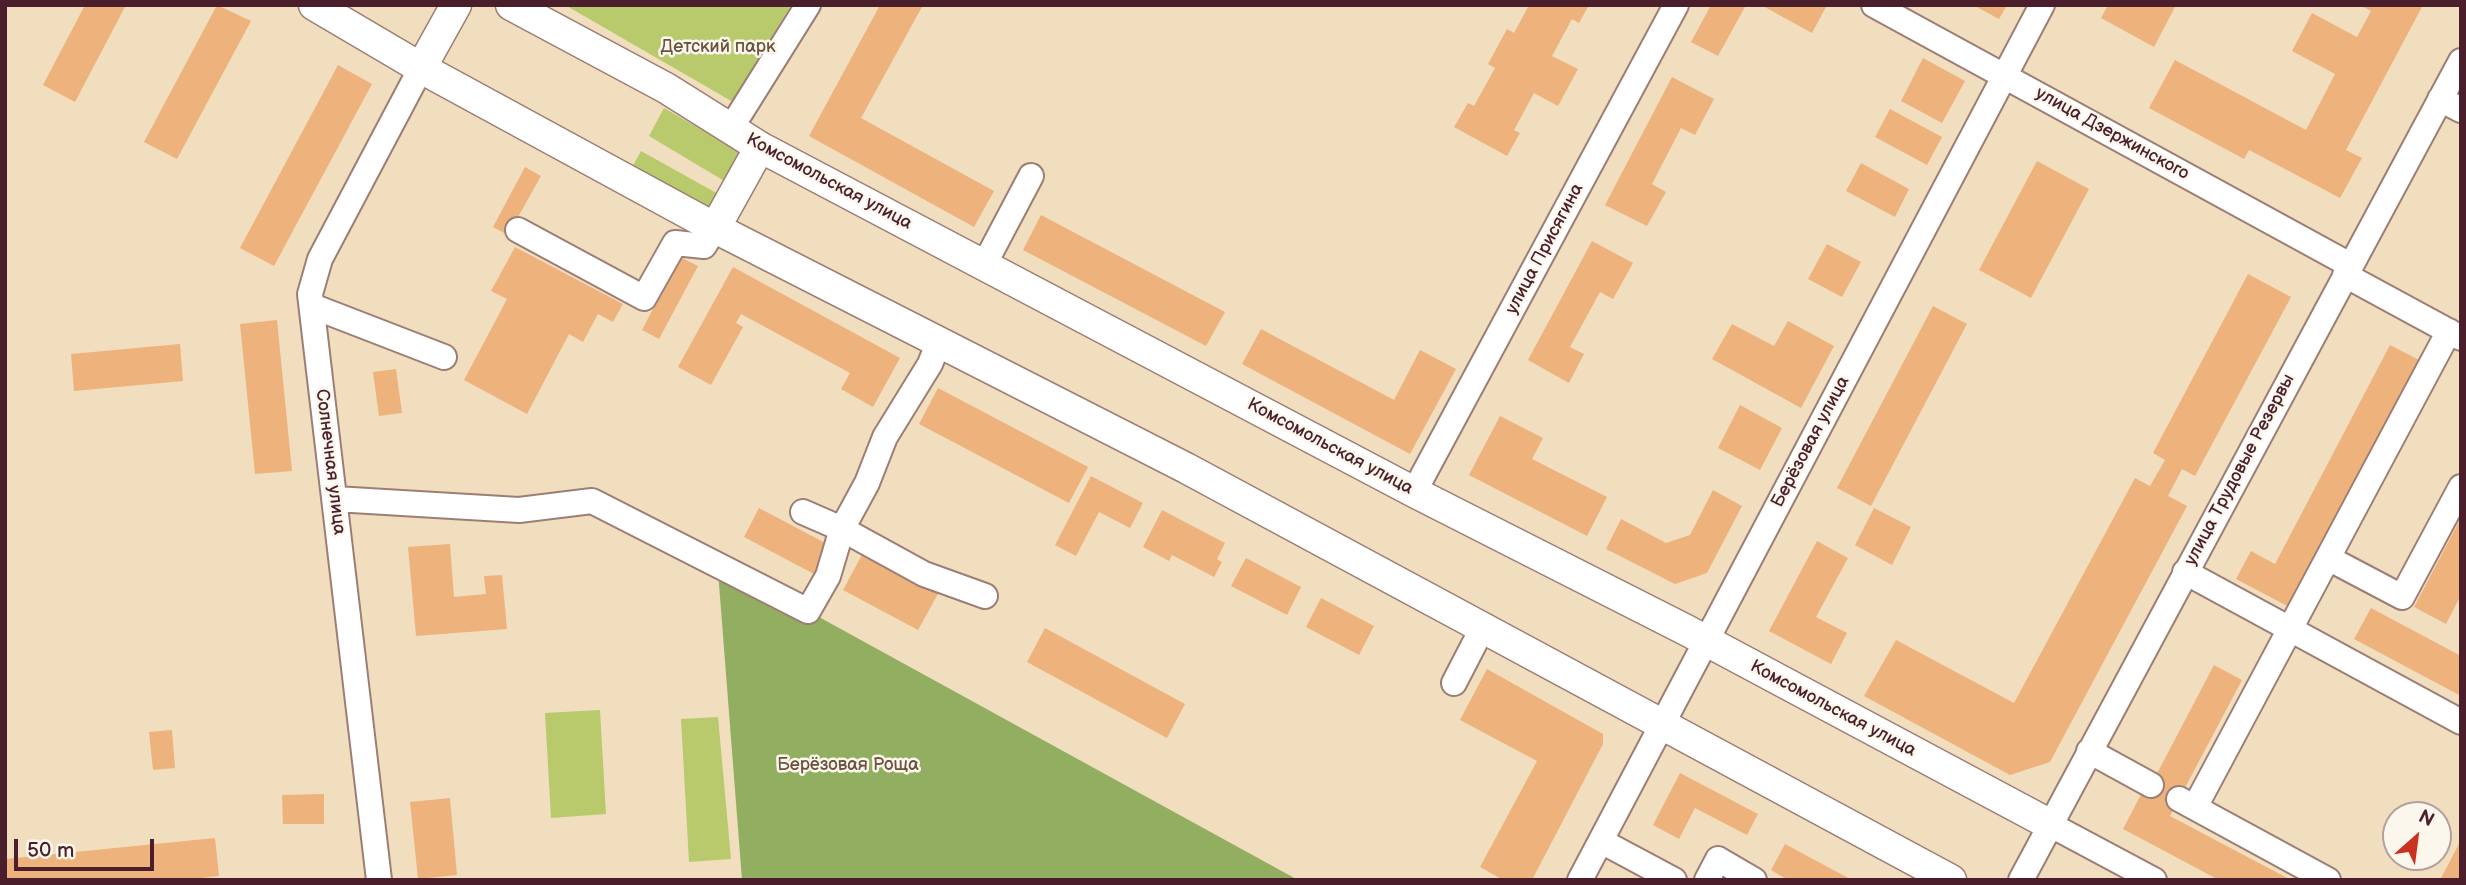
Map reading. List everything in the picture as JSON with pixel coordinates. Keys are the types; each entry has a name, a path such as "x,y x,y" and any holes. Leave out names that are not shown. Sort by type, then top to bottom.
{"main road":[{"path":"314,5 421,68 715,228 938,344 1186,468 1951,880"},
{"path":"421,68 456,5"},
{"name":"Комсомольская улица","path":"511,5 666,88 760,148 1414,492 1707,641 2049,824"},
{"path":"715,228 760,148"}],"street":[{"path":"730,128 808,5"},
{"name":"улица Присягина","path":"1414,492 1676,5"},
{"name":"улица Дзержинского","path":"1874,5 2004,75 2348,270 2455,335"},
{"name":"Берёзовая улица","path":"1580,880 2042,5"},
{"name":"улица Трудовые Резервы","path":"2021,880 2348,270 2450,104 2461,61"},
{"name":"Солнечная улица","path":"379,880 310,294 320,259 421,68"},
{"path":"984,265 1031,176"},
{"path":"518,230 644,298 675,243 704,246 715,228"},
{"path":"312,306 444,357"},
{"path":"2328,880 2187,803 2290,630 2455,335"},
{"path":"335,499 519,510 592,500 808,611 828,576 842,529 867,483 886,437 938,344"},
{"path":"2328,558 2402,597 2461,487"},
{"path":"803,512 842,529 924,574 985,596"},
{"path":"2185,572 2461,722"},
{"path":"1454,683 1483,627"},
{"path":"2088,751 2151,785"},
{"name":"Комсомольская улица","path":"2049,824 2154,880"},
{"path":"1601,841 1674,880"},
{"path":"1707,880 1718,859 1754,880"}],"green space":[{"name":"Детский парк","path":"565,5 791,5 733,102"},
{"path":"664,108 737,150 739,155 726,182 649,136"},
{"path":"641,151 720,195 712,209 699,209 631,169"},
{"name":"Берёзовая Роща","path":"718,571 808,611 1298,880 742,880"},
{"path":"600,710 606,814 551,818 545,713"},
{"path":"718,717 731,859 689,862 681,719"}],"building":[{"path":"85,5 126,5 75,102 43,85"},
{"path":"217,5 251,21 177,159 144,142"},
{"path":"880,5 923,5 861,118 994,191 974,227 809,136"},
{"path":"1529,5 1589,5 1579,23 1572,19 1552,56 1578,69 1558,106 1534,93 1514,130 1520,133 1507,156 1454,127 1468,103 1474,106 1495,68 1488,64 1507,29 1514,33"},
{"path":"1711,5 1746,5 1718,56 1691,42"},
{"path":"1761,5 1827,5 1812,33"},
{"path":"1973,5 2007,5 1999,19"},
{"path":"2108,5 2176,5 2154,47 2101,18"},
{"path":"2360,5 2423,5 2346,150 2362,158 2340,198 2249,150 2244,159 2149,108 2175,60 2306,130 2335,74 2292,51 2312,13 2357,37 2371,11"},
{"path":"1923,58 1965,81 1942,123 1901,101"},
{"path":"338,65 372,84 274,266 240,248"},
{"path":"1672,77 1714,99 1695,135 1681,128 1652,184 1666,192 1647,226 1605,205"},
{"path":"1890,109 1942,137 1927,165 1875,137"},
{"path":"2037,161 2089,189 2031,298 1979,270"},
{"path":"1861,163 1909,189 1895,217 1846,191"},
{"path":"525,167 541,176 508,235 493,227"},
{"path":"1041,215 1225,312 1206,346 1023,250"},
{"path":"1592,241 1633,263 1613,299 1600,292 1570,347 1584,354 1569,383 1528,360"},
{"path":"1827,244 1861,262 1842,297 1808,279"},
{"path":"515,247 623,304 613,322 598,314 583,342 569,334 527,414 464,380 507,299 491,291"},
{"path":"680,257 698,266 659,339 642,330"},
{"path":"733,267 900,358 873,407 841,389 850,373 741,314 736,323 743,327 711,385 678,367"},
{"path":"2248,274 2291,297 2195,476 2182,469 2168,496 2187,506 2050,762 2010,775 1864,696 1896,640 2014,703 2135,478 2150,486 2165,460 2153,453"},
{"path":"1933,306 1967,324 1871,506 1837,488"},
{"path":"277,320 292,471 255,474 240,324"},
{"path":"1788,321 1834,346 1801,408 1712,359 1732,324 1774,346"},
{"path":"1261,329 1394,400 1420,350 1456,369 1410,454 1242,364"},
{"path":"180,344 183,381 74,391 71,354"},
{"path":"2390,345 2423,362 2293,609 2236,579 2251,551 2275,564"},
{"path":"396,369 402,413 379,416 373,372"},
{"path":"938,388 1088,467 1069,503 919,424"},
{"path":"1740,405 1782,428 1760,470 1718,448"},
{"path":"1500,416 1543,438 1532,459 1607,497 1587,536 1469,475"},
{"path":"1091,476 1143,503 1130,528 1099,512 1076,556 1055,545"},
{"path":"1713,490 1742,506 1707,573 1675,584 1606,549 1621,519 1666,543 1690,535"},
{"path":"759,508 829,545 814,574 744,537"},
{"path":"1874,508 1911,527 1892,565 1855,545"},
{"path":"1162,510 1225,543 1217,559 1222,562 1214,577 1172,555 1169,561 1143,547"},
{"path":"2461,518 2461,595 2446,624 2414,607"},
{"path":"1817,541 1848,558 1816,617 1847,633 1831,664 1769,631"},
{"path":"450,544 454,597 486,594 484,576 502,575 507,629 416,636 408,547"},
{"path":"864,551 939,592 918,630 843,590"},
{"path":"1246,558 1301,587 1287,615 1231,586"},
{"path":"1321,598 1374,626 1359,655 1306,627"},
{"path":"2371,608 2461,656 2461,696 2354,639"},
{"path":"1045,628 1185,704 1167,738 1027,662"},
{"path":"2214,665 2242,680 2170,816 2291,880 2219,880 2123,829 2147,783 2151,785"},
{"path":"1487,669 1603,734 1603,744 1532,880 1503,880 1480,867 1537,761 1460,720"},
{"path":"172,730 175,768 153,770 149,732"},
{"path":"1680,773 1758,814 1747,835 1695,808 1679,839 1653,825"},
{"path":"324,794 324,824 283,824 282,795"},
{"path":"450,798 457,875 418,879 410,802"},
{"path":"215,838 219,876 183,880 5,880 5,859"},
{"path":"2461,840 2461,880 2440,880 2445,871 2452,871 2452,857"},
{"path":"1785,844 1852,880 1788,880 1771,870"}]}
